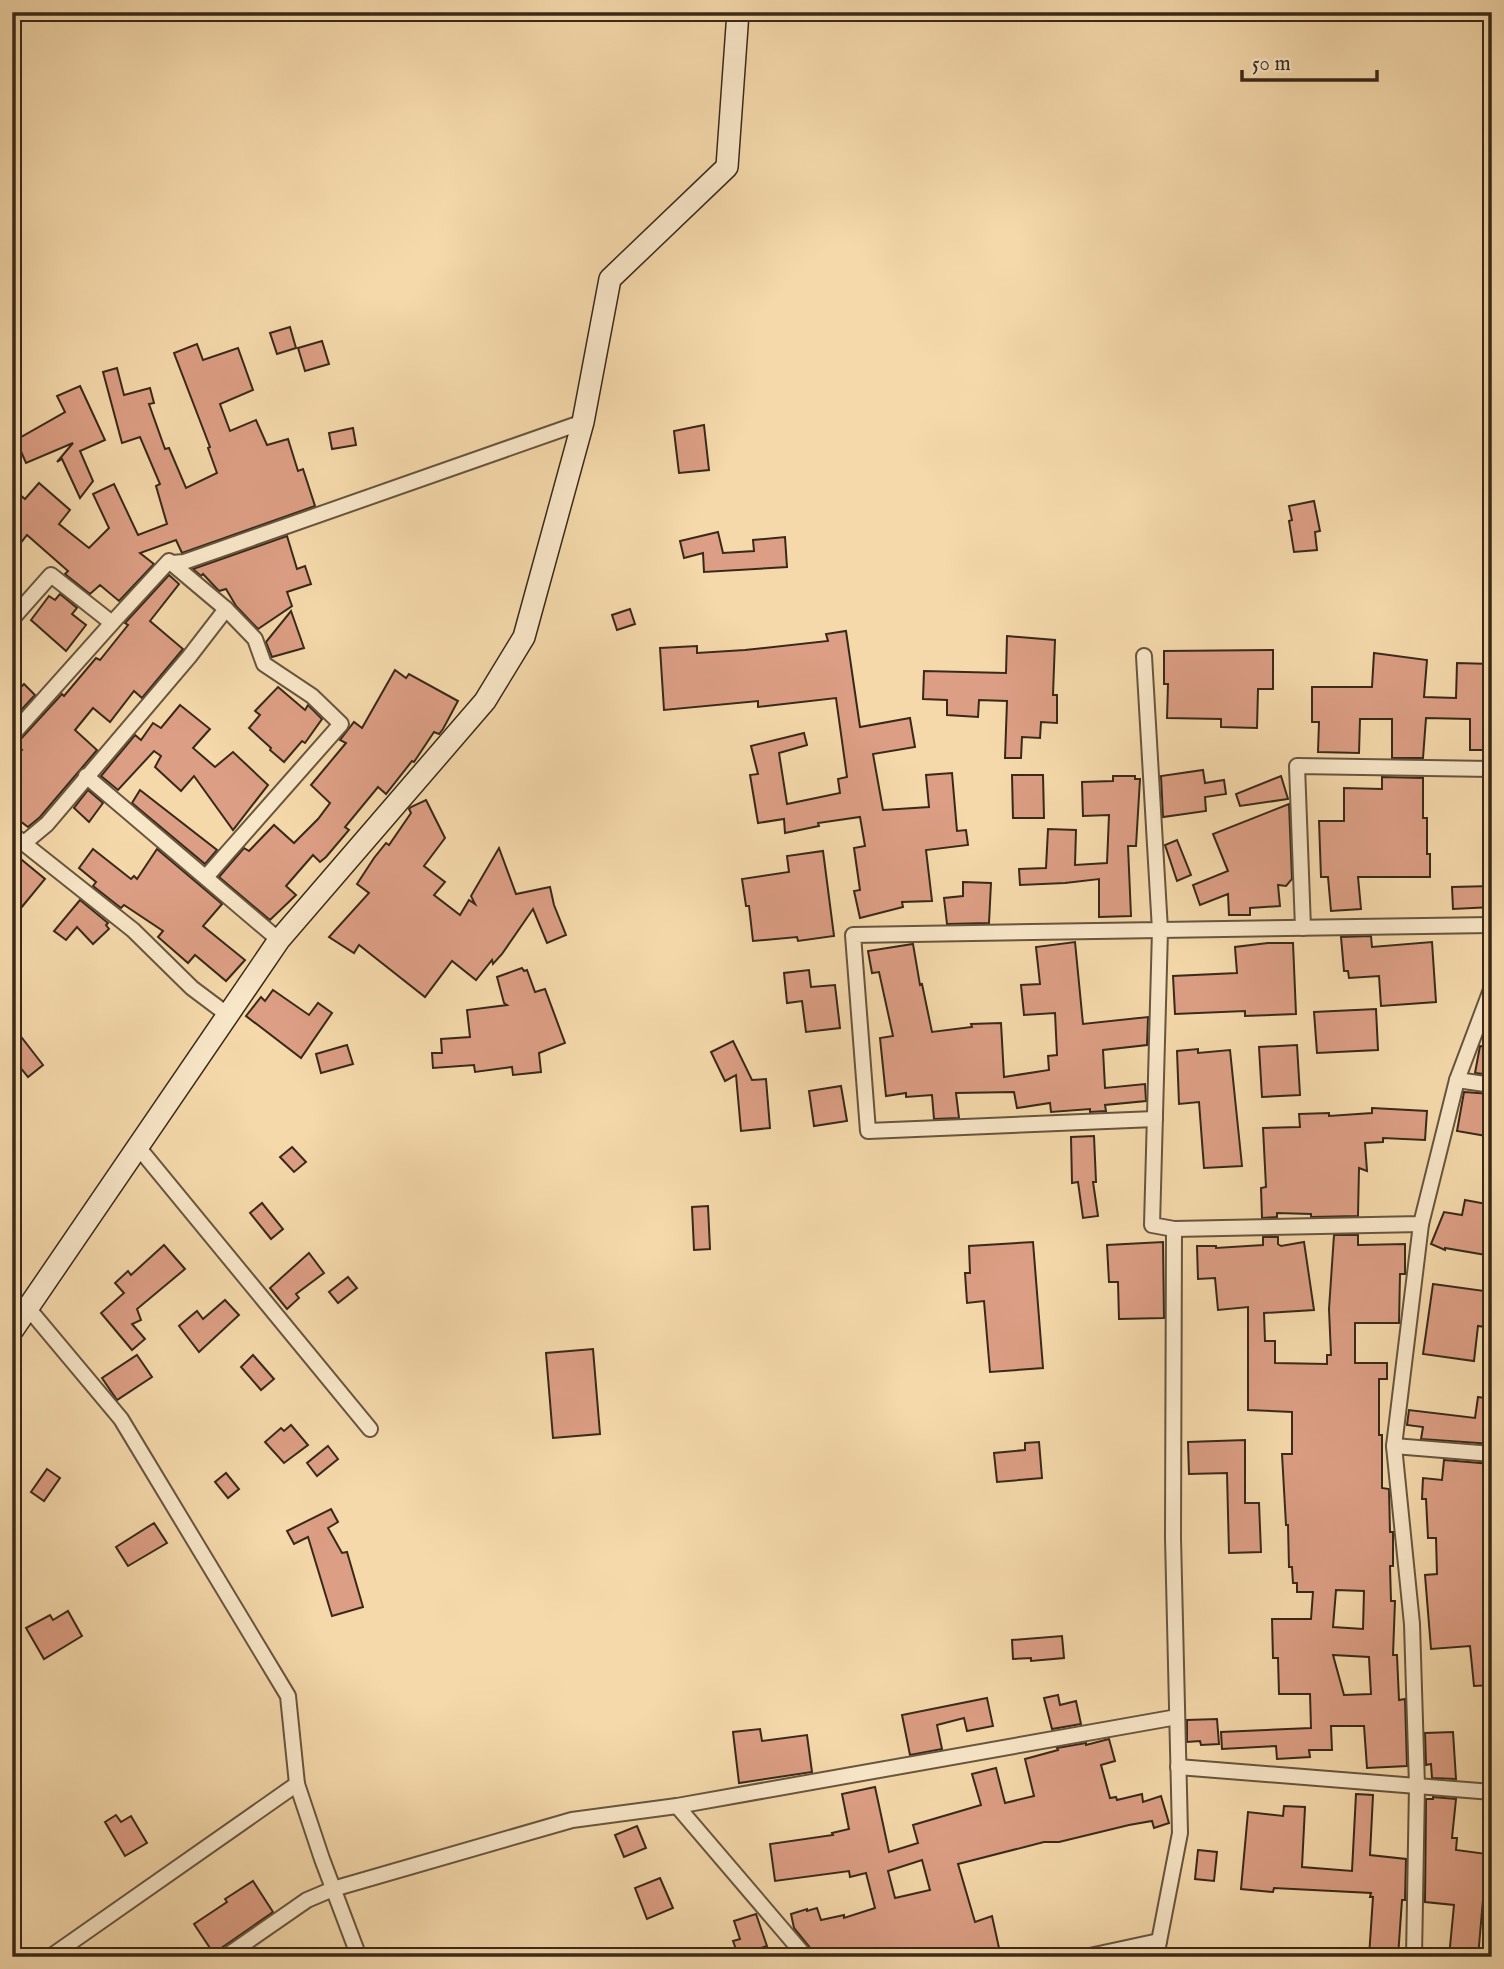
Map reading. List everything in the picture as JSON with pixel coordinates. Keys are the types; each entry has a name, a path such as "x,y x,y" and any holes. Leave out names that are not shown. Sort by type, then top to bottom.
{"main road":[{"path":"12,1331 279,940 485,701 524,637 583,422 610,279 727,167 738,12"}],"street":[{"path":"12,735 169,561 184,562 583,422"},
{"path":"172,563 255,639 264,664 312,696 341,724 206,877"},
{"path":"12,619 51,575 112,623"},
{"path":"226,610 47,824 18,839 133,930 192,988 228,1015"},
{"path":"1144,656 1160,930 1152,1225 1174,1229 1421,1224"},
{"path":"1303,928 1297,766 1492,769"},
{"path":"86,776 279,940"},
{"path":"1155,1119 868,1131 853,935 1492,925"},
{"path":"1414,1957 1417,1786 1412,1624 1394,1446 1421,1224 1457,1080 1492,987"},
{"path":"1457,1080 1492,1085"},
{"path":"138,1147 370,1429"},
{"path":"1156,1957 1180,1833 1173,1538 1174,1229"},
{"path":"28,1308 121,1419 288,1696 297,1784 356,1949 353,1957"},
{"path":"1394,1446 1492,1454"},
{"path":"225,1957 307,1900 333,1889 572,1820 677,1806 1177,1717"},
{"path":"1178,1768 1492,1792"},
{"path":"50,1957 297,1784"},
{"path":"677,1806 806,1957"},
{"path":"1085,1957 1159,1941"}],"building":[{"path":"290,327 296,348 277,354 270,333"},
{"path":"322,341 329,364 305,371 298,348"},
{"path":"197,344 203,360 238,348 253,390 220,404 230,431 256,420 267,445 288,439 298,471 303,469 315,506 182,553 176,540 140,553 154,564 119,601 100,585 90,594 65,574 68,571 27,535 12,554 12,503 19,494 25,499 39,483 70,510 59,524 89,548 109,528 93,494 114,484 138,535 167,524 156,486 160,484 140,437 122,443 103,372 117,368 124,395 150,388 154,403 149,404 165,449 169,448 186,488 217,473 208,448 210,447 174,353"},
{"path":"80,386 105,440 80,451 93,481 80,498 62,459 57,462 73,443 26,463 16,440 65,412 57,396"},
{"path":"704,425 709,470 679,473 674,431"},
{"path":"353,428 356,445 332,449 329,433"},
{"path":"1314,501 1320,531 1315,532 1317,550 1294,552 1289,506"},
{"path":"718,532 723,553 754,551 753,540 785,537 787,567 704,572 703,553 684,558 680,541"},
{"path":"287,536 297,569 305,566 311,584 287,592 292,606 258,629 236,606 226,589 219,591 203,574 201,576 193,569"},
{"path":"169,575 179,584 150,621 183,649 142,698 134,691 110,722 93,708 75,730 97,750 40,817 28,827 12,815 12,761 22,750 14,744 62,694 64,696 96,658 100,660 128,625 125,623"},
{"path":"60,594 77,608 72,614 86,625 66,651 31,620 49,596 55,600"},
{"path":"630,609 635,624 617,630 612,615"},
{"path":"291,611 304,648 272,657 266,642"},
{"path":"846,631 860,727 910,718 915,747 873,754 883,810 929,807 926,775 952,773 957,831 966,830 968,845 926,850 932,901 902,902 903,907 860,918 854,891 860,890 854,848 865,846 860,817 818,823 819,826 785,833 784,819 758,823 750,775 758,774 751,746 804,733 807,745 779,753 787,804 840,793 838,779 847,777 836,698 758,707 758,701 664,710 660,648 697,646 697,653 745,650 828,641 826,634"},
{"path":"1007,636 1055,640 1053,695 1057,695 1057,723 1041,722 1040,738 1022,737 1021,758 1005,758 1007,701 979,700 978,717 947,715 947,700 923,699 924,671 1006,673"},
{"path":"1273,650 1273,689 1258,689 1257,728 1221,727 1221,719 1167,718 1168,684 1164,684 1164,651"},
{"path":"1374,653 1427,660 1424,697 1456,698 1457,663 1492,664 1492,750 1470,750 1470,719 1426,718 1423,758 1392,758 1392,719 1360,719 1359,753 1318,752 1319,722 1312,722 1312,687 1372,687"},
{"path":"395,670 406,678 409,674 458,701 443,729 439,734 434,732 414,762 412,761 386,794 378,787 345,827 349,830 326,857 320,862 313,855 286,886 296,895 270,920 219,877 244,848 249,851 274,825 294,843 318,819 330,803 311,785 346,743 340,740 354,722 362,728"},
{"path":"24,684 35,695 12,720 12,696"},
{"path":"278,687 305,710 308,705 322,719 305,743 302,741 284,762 249,728 260,715 255,711"},
{"path":"180,705 210,729 193,748 215,767 233,752 268,785 233,830 194,776 181,791 155,767 161,756 154,751 118,790 101,776 135,735 141,740 153,723 161,728"},
{"path":"1203,770 1205,783 1224,780 1226,794 1205,797 1206,811 1163,817 1161,776"},
{"path":"1012,775 1043,775 1044,818 1013,818"},
{"path":"1113,776 1135,776 1135,779 1140,779 1136,846 1128,846 1131,916 1099,917 1099,879 1020,885 1019,869 1046,868 1048,829 1076,830 1075,865 1107,863 1109,815 1083,816 1082,782 1113,781"},
{"path":"1281,776 1288,799 1240,806 1236,794"},
{"path":"1382,777 1423,778 1423,818 1427,818 1430,877 1358,877 1361,909 1331,911 1328,877 1321,877 1319,821 1344,821 1344,788 1382,789"},
{"path":"88,790 103,803 89,822 74,808"},
{"path":"140,790 217,850 205,864 132,803"},
{"path":"426,800 445,838 424,866 445,882 434,895 460,915 469,900 475,904 471,896 499,848 516,894 550,887 566,935 547,943 533,909 502,954 493,964 492,960 476,980 452,961 425,997 359,945 354,953 329,937 369,893 357,884 374,858 386,843 389,845 411,813 409,809"},
{"path":"1289,804 1292,879 1286,886 1278,885 1280,906 1250,908 1250,915 1229,915 1228,894 1200,905 1193,885 1228,871 1213,834"},
{"path":"1177,840 1191,875 1177,881 1165,845"},
{"path":"93,849 131,879 134,876 137,879 157,849 222,904 203,926 245,960 226,981 195,955 188,963 158,937 163,931 124,905 121,908 93,886 96,882 79,868"},
{"path":"823,851 834,936 798,941 797,937 753,941 749,906 746,906 742,879 789,872 787,856"},
{"path":"22,860 45,879 21,908 12,901 12,872"},
{"path":"963,882 991,883 989,923 947,924 944,898 963,896"},
{"path":"1492,886 1492,907 1453,909 1452,887"},
{"path":"80,900 108,923 106,925 109,929 93,944 77,927 66,940 54,931"},
{"path":"1371,936 1372,947 1432,942 1436,1002 1381,1006 1379,976 1349,978 1348,971 1344,971 1341,937"},
{"path":"1075,942 1083,1024 1148,1017 1147,1045 1103,1050 1105,1088 1145,1084 1146,1101 1105,1105 1106,1111 1090,1112 1090,1109 1051,1112 1050,1103 1017,1108 1014,1092 956,1093 959,1118 934,1119 932,1095 906,1097 906,1093 886,1096 880,1038 893,1036 879,972 872,973 868,951 913,944 932,1032 972,1027 971,1024 1001,1023 1004,1077 1049,1070 1048,1056 1057,1055 1055,1013 1024,1015 1021,985 1040,984 1036,947"},
{"path":"1293,943 1296,1014 1245,1016 1245,1011 1175,1014 1173,976 1237,973 1235,947"},
{"path":"522,968 527,970 535,992 545,989 565,1043 539,1053 541,1072 513,1075 512,1067 475,1072 474,1065 433,1068 432,1053 442,1053 441,1039 470,1037 467,1010 507,1005 504,1003 497,977"},
{"path":"809,970 811,987 835,985 840,1028 806,1032 802,1001 787,1003 784,973"},
{"path":"273,990 309,1015 318,1003 332,1013 301,1058 246,1016 261,997 265,1001"},
{"path":"1376,1009 1378,1050 1317,1053 1314,1012"},
{"path":"12,1025 43,1065 28,1077 12,1057"},
{"path":"733,1041 752,1080 766,1079 770,1128 741,1131 736,1075 725,1081 711,1052"},
{"path":"347,1045 353,1064 321,1073 316,1054"},
{"path":"1297,1045 1300,1095 1262,1097 1259,1047"},
{"path":"1480,1046 1492,1048 1492,1075 1475,1073"},
{"path":"1198,1049 1198,1053 1230,1050 1242,1166 1204,1168 1199,1102 1179,1104 1177,1051"},
{"path":"841,1086 847,1121 814,1126 809,1091"},
{"path":"1464,1092 1492,1094 1492,1137 1457,1131"},
{"path":"1372,1108 1427,1111 1425,1140 1383,1138 1383,1142 1365,1143 1367,1171 1359,1168 1358,1216 1311,1217 1311,1214 1277,1213 1277,1217 1262,1218 1261,1188 1266,1187 1263,1128 1300,1127 1299,1114 1329,1113 1329,1116 1372,1113"},
{"path":"1094,1136 1096,1182 1093,1182 1098,1216 1083,1218 1078,1182 1072,1183 1071,1137"},
{"path":"292,1147 306,1162 294,1172 280,1157"},
{"path":"1465,1200 1492,1205 1492,1256 1445,1250 1431,1244 1444,1212 1462,1215"},
{"path":"262,1203 283,1229 271,1239 250,1213"},
{"path":"708,1206 710,1249 694,1250 692,1207"},
{"path":"1334,1235 1358,1235 1358,1245 1405,1244 1405,1274 1400,1274 1399,1323 1355,1323 1355,1363 1387,1363 1387,1379 1379,1379 1379,1435 1382,1435 1382,1488 1389,1489 1390,1532 1393,1532 1393,1566 1390,1566 1391,1601 1395,1601 1393,1655 1397,1655 1399,1700 1405,1699 1407,1766 1367,1768 1364,1726 1331,1726 1332,1750 1309,1750 1310,1757 1277,1759 1276,1746 1222,1749 1221,1732 1311,1728 1310,1694 1279,1694 1278,1658 1273,1658 1272,1619 1311,1619 1313,1592 1297,1592 1297,1583 1293,1583 1292,1567 1289,1567 1282,1454 1292,1454 1292,1412 1248,1410 1248,1307 1218,1310 1215,1278 1198,1279 1197,1246 1216,1248 1263,1245 1263,1237 1278,1237 1278,1244 1281,1246 1304,1242 1314,1310 1264,1313 1265,1341 1275,1341 1275,1363 1327,1364 1327,1355 1331,1355 1329,1309","holes":["1336,1590 1364,1591 1363,1629 1333,1627","1333,1655 1369,1657 1371,1694 1344,1695"]},
{"path":"1033,1242 1043,1368 990,1372 984,1301 967,1303 965,1273 970,1273 969,1246"},
{"path":"1163,1242 1164,1318 1119,1319 1118,1282 1109,1282 1107,1245"},
{"path":"164,1245 185,1269 137,1309 141,1320 132,1324 145,1339 132,1350 101,1313 124,1293 115,1283 128,1271 131,1275"},
{"path":"309,1253 324,1273 296,1294 299,1298 287,1309 270,1288"},
{"path":"348,1277 357,1288 338,1303 329,1292"},
{"path":"1433,1284 1492,1292 1492,1328 1478,1326 1474,1361 1423,1354"},
{"path":"225,1300 239,1315 199,1352 179,1326 197,1311 203,1319"},
{"path":"593,1349 600,1434 553,1438 546,1353"},
{"path":"137,1355 152,1377 117,1400 102,1378"},
{"path":"253,1355 274,1379 261,1390 241,1367"},
{"path":"1478,1397 1492,1399 1492,1444 1421,1439 1423,1427 1407,1425 1409,1410 1475,1418"},
{"path":"291,1425 308,1445 284,1463 265,1442 281,1428 284,1431"},
{"path":"1245,1440 1245,1503 1259,1503 1261,1552 1229,1553 1227,1473 1189,1474 1188,1442"},
{"path":"1039,1442 1042,1478 997,1482 994,1453 1025,1450 1025,1443"},
{"path":"328,1446 338,1459 317,1476 307,1463"},
{"path":"1444,1460 1492,1464 1492,1638 1489,1638 1492,1685 1474,1686 1470,1646 1431,1649 1425,1575 1437,1574 1436,1538 1428,1538 1426,1499 1422,1499 1423,1478 1442,1480"},
{"path":"47,1469 60,1478 44,1501 31,1492"},
{"path":"226,1473 239,1489 228,1498 215,1482"},
{"path":"331,1509 338,1522 328,1528 342,1553 347,1552 363,1607 332,1616 308,1537 294,1544 287,1531"},
{"path":"154,1523 167,1543 128,1566 116,1547"},
{"path":"68,1611 82,1636 44,1659 26,1628 50,1615 53,1620"},
{"path":"1062,1636 1064,1658 1031,1661 1031,1658 1013,1659 1012,1640"},
{"path":"1058,1695 1060,1705 1076,1701 1081,1724 1052,1729 1044,1698"},
{"path":"987,1698 993,1726 967,1731 964,1718 937,1725 942,1749 910,1755 902,1715"},
{"path":"1217,1719 1219,1744 1201,1745 1200,1741 1187,1742 1187,1720"},
{"path":"760,1729 762,1741 807,1735 812,1772 739,1783 733,1732"},
{"path":"1453,1732 1456,1779 1432,1778 1431,1764 1426,1765 1425,1733"},
{"path":"1109,1739 1115,1761 1101,1765 1110,1798 1116,1797 1117,1800 1142,1794 1143,1802 1161,1796 1169,1823 1154,1828 1152,1821 1129,1825 1059,1842 1044,1842 958,1864 975,1922 992,1916 1001,1957 839,1957 838,1949 815,1954 794,1928 791,1914 807,1909 817,1908 821,1920 844,1915 844,1918 875,1908 866,1873 850,1877 849,1871 775,1881 770,1844 833,1835 832,1833 849,1829 842,1794 875,1787 889,1852 918,1843 913,1825 981,1805 972,1774 996,1768 1005,1803 1034,1796 1025,1759 1058,1750 1057,1748","holes":["922,1860 930,1890 895,1898 888,1871"]},
{"path":"1356,1794 1373,1795 1370,1855 1406,1859 1405,1900 1402,1900 1398,1957 1369,1957 1373,1897 1370,1897 1371,1893 1241,1889 1248,1812 1283,1816 1284,1806 1305,1807 1302,1867 1352,1871"},
{"path":"1426,1799 1456,1799 1452,1838 1457,1838 1456,1850 1487,1854 1478,1957 1449,1957 1454,1905 1425,1902"},
{"path":"116,1815 121,1822 131,1816 147,1843 125,1856 105,1822"},
{"path":"637,1826 646,1848 624,1857 615,1835"},
{"path":"1198,1850 1217,1852 1214,1881 1195,1879"},
{"path":"660,1878 673,1908 647,1919 635,1888"},
{"path":"253,1881 273,1912 220,1949 216,1957 194,1924"},
{"path":"756,1914 767,1946 738,1955 733,1941 740,1939 734,1921"}]}
